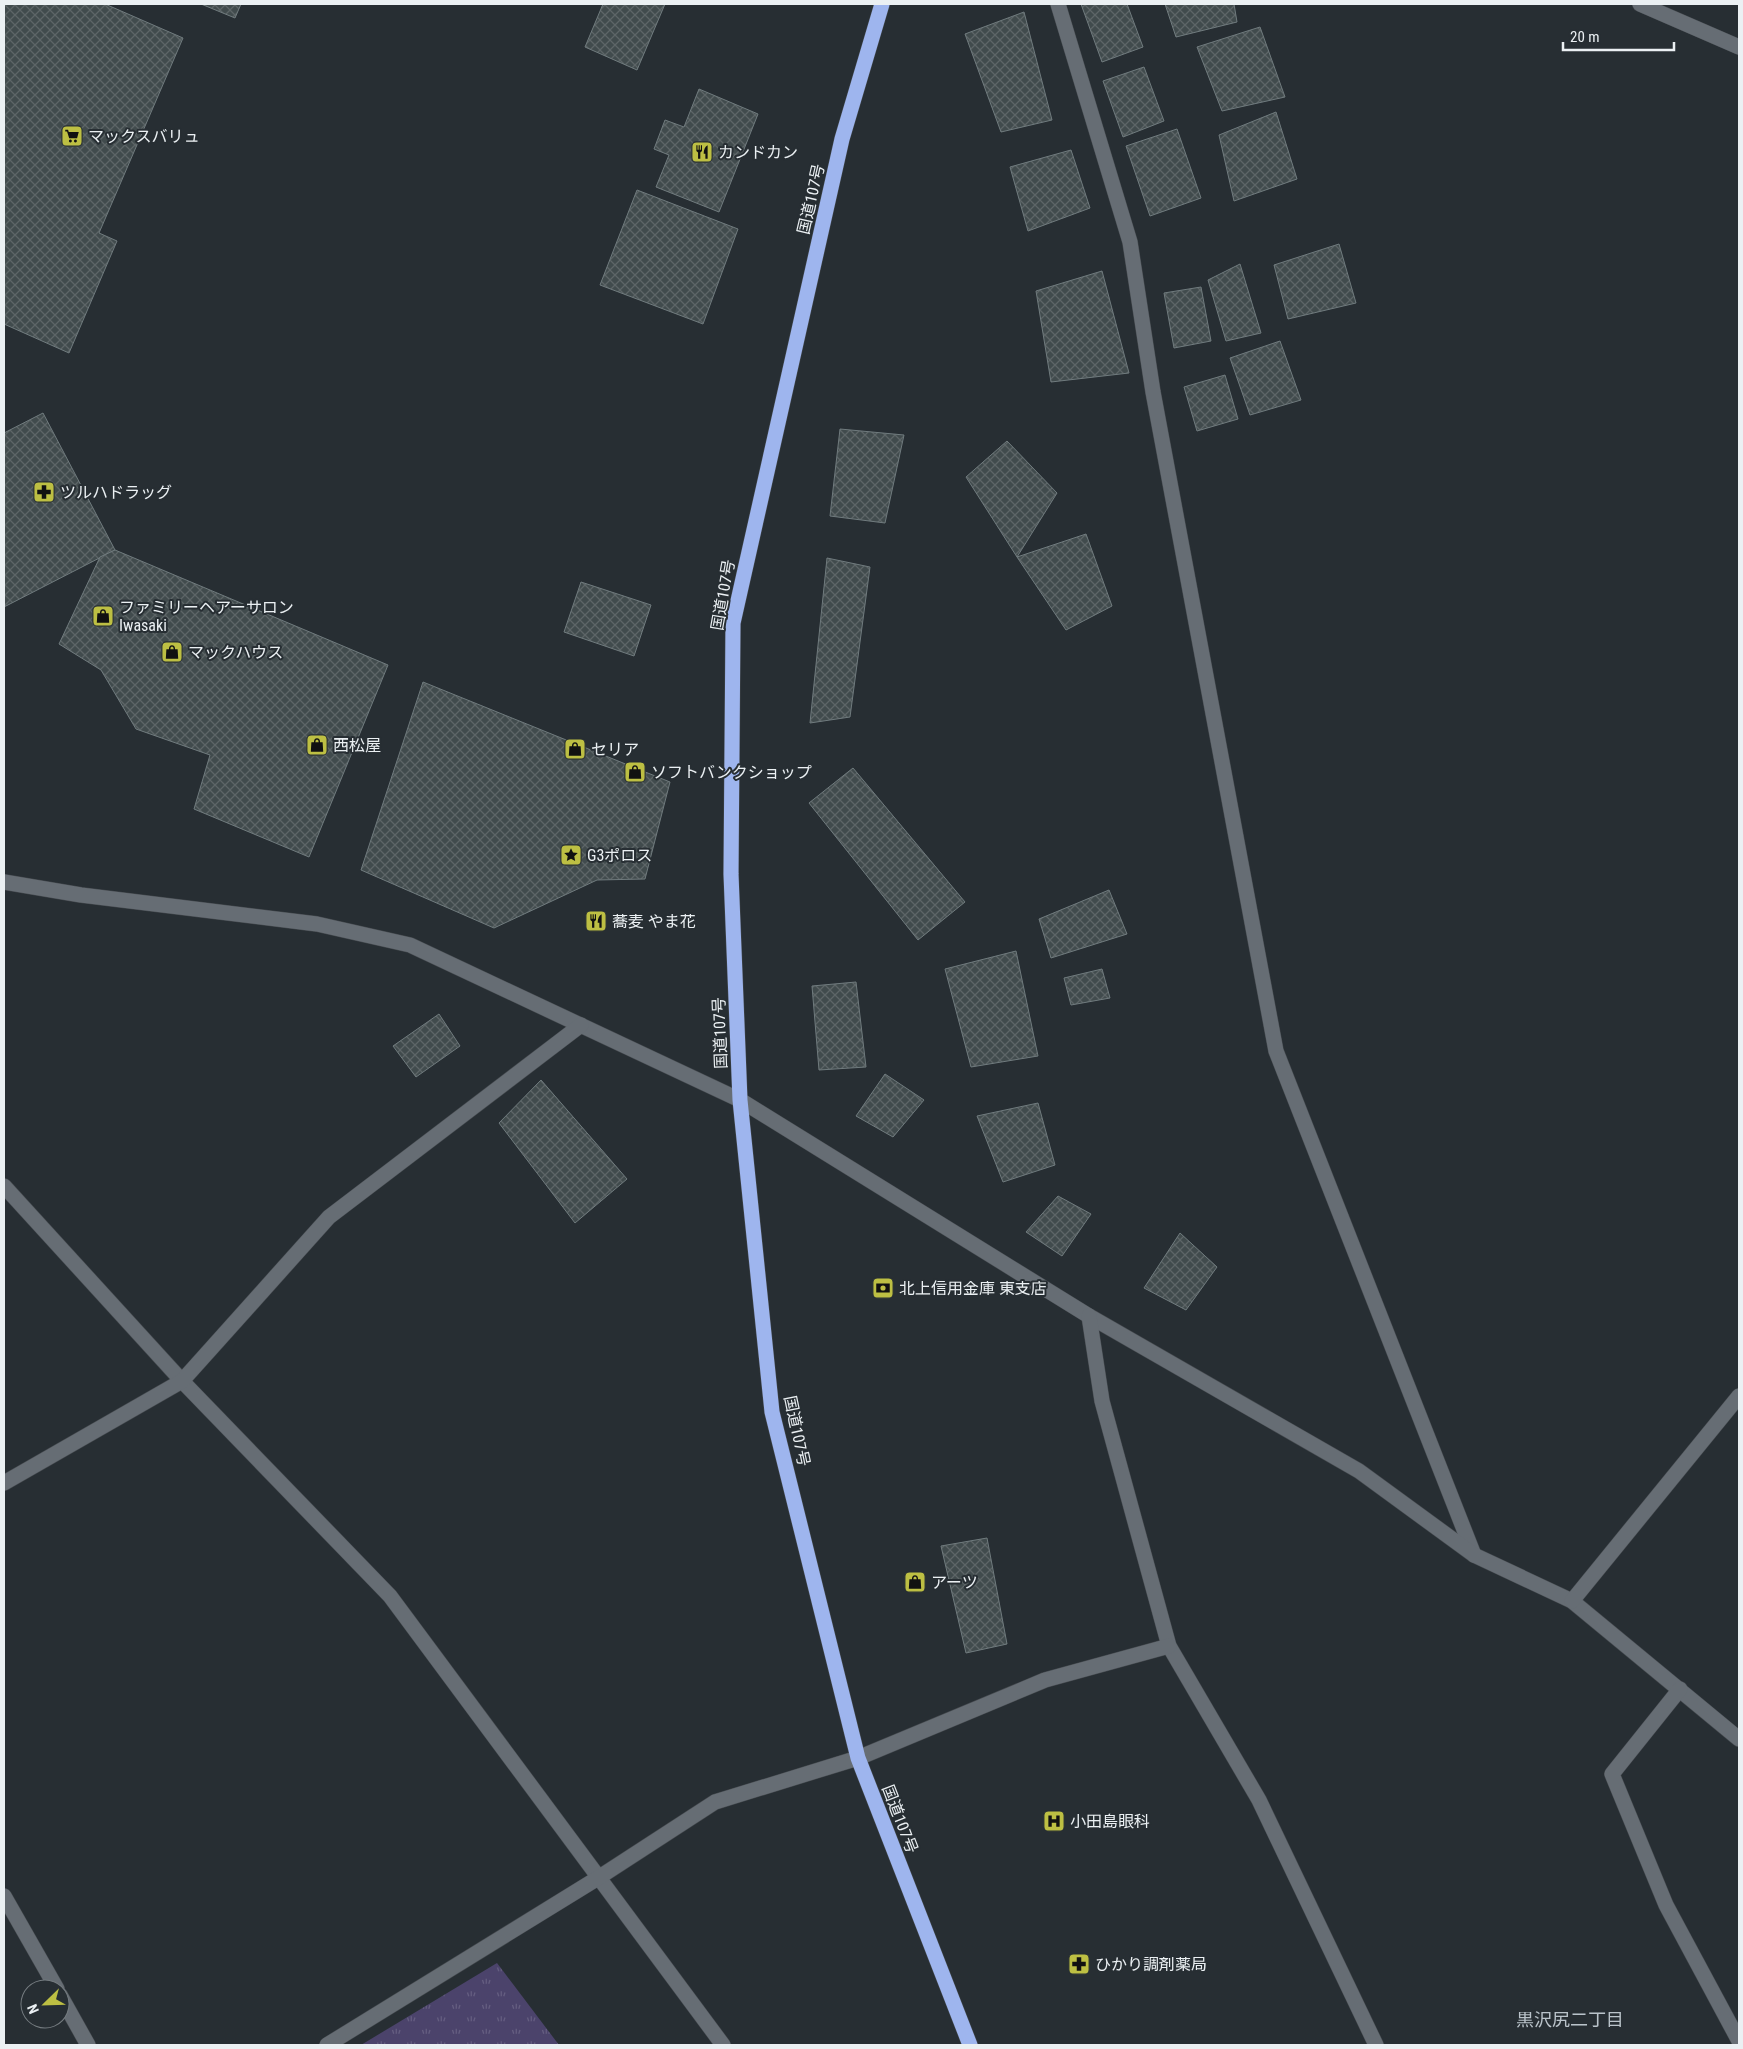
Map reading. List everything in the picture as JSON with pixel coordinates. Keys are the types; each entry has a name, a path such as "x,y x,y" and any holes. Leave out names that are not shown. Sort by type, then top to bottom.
{"highway":[{"name":"国道107号","path":"882,4 842,139 733,623 731,874 740,1100 772,1412 858,1758 970,2045"}],"street":[{"path":"1058,4 1130,242 1153,392 1276,1051 1474,1554"},
{"path":"1640,4 1739,47"},
{"path":"4,882 82,895 317,924 410,945 740,1100 1089,1316 1359,1472 1474,1554 1572,1601 1739,1739"},
{"path":"4,1483 182,1381 329,1217 581,1025"},
{"path":"4,1186 182,1381 390,1596 723,2045"},
{"path":"1089,1316 1102,1401 1169,1646 1259,1800 1376,2045"},
{"path":"1572,1601 1739,1396"},
{"path":"327,2045 598,1878 715,1802 858,1758 1045,1680 1169,1646"},
{"path":"1680,1689 1612,1774 1666,1905 1739,2041"},
{"path":"4,1896 51,1979"},
{"path":"70,2013 88,2045"}],"green space":[{"path":"497,1963 559,2045 361,2045"}],"building":[{"name":"マックスバリュ","path":"4,4 105,4 183,38 99,233 117,241 69,353 4,324"},
{"path":"201,4 241,4 235,18"},
{"path":"603,4 665,4 637,70 585,47"},
{"path":"1081,4 1127,4 1143,47 1102,62"},
{"path":"1165,4 1234,4 1237,22 1176,37"},
{"path":"1024,12 1052,120 1001,132 965,34"},
{"path":"1260,27 1285,97 1222,111 1197,47"},
{"path":"1144,67 1164,121 1123,137 1103,81"},
{"name":"カンドカン","path":"699,89 758,114 719,212 656,187 669,155 654,149 665,120 684,127"},
{"path":"1276,112 1297,179 1234,201 1219,135"},
{"path":"1177,129 1201,198 1150,216 1126,146"},
{"path":"1071,150 1090,208 1028,231 1010,167"},
{"path":"637,190 738,229 703,324 600,285"},
{"path":"1339,244 1356,303 1288,319 1274,265"},
{"path":"1240,264 1261,333 1226,341 1208,280"},
{"path":"1102,271 1129,373 1051,382 1036,291"},
{"path":"1201,287 1211,341 1174,348 1164,293"},
{"path":"1280,341 1301,400 1250,415 1230,358"},
{"path":"1225,375 1238,419 1197,431 1184,387"},
{"name":"ツルハドラッグ","path":"43,413 115,550 4,607 4,433"},
{"path":"840,429 904,435 885,523 830,516"},
{"path":"1007,441 1057,493 1017,557 966,477"},
{"path":"1086,534 1112,606 1066,630 1017,557"},
{"path":"115,550 388,665 309,857 194,809 210,755 136,729 101,670 59,644 100,557"},
{"path":"827,558 870,567 850,717 810,723"},
{"path":"581,582 651,605 634,656 564,632"},
{"path":"423,682 670,782 645,879 597,880 494,928 361,870"},
{"path":"853,768 965,902 918,940 809,803"},
{"path":"1109,890 1127,934 1051,958 1039,919"},
{"path":"1016,951 1038,1056 971,1067 945,969"},
{"path":"1102,969 1110,998 1071,1005 1064,978"},
{"path":"856,982 866,1067 819,1070 812,986"},
{"path":"439,1014 460,1046 416,1077 393,1046"},
{"path":"885,1074 924,1100 893,1137 856,1116"},
{"path":"541,1080 627,1179 575,1223 499,1123"},
{"path":"1038,1103 1055,1165 1003,1182 977,1116"},
{"path":"1058,1196 1091,1214 1062,1256 1026,1232"},
{"path":"1180,1233 1217,1267 1186,1310 1144,1288"},
{"path":"987,1538 1007,1644 966,1653 941,1546"}],"place":[{"name":"マックスバリュ","path":"72,136"},
{"name":"カンドカン","path":"702,152"},
{"name":"ツルハドラッグ","path":"44,492"},
{"name":"ファミリーヘアーサロン Iwasaki","path":"103,616"},
{"name":"マックハウス","path":"172,652"},
{"name":"西松屋","path":"317,745"},
{"name":"セリア","path":"575,749"},
{"name":"ソフトバンクショップ","path":"635,772"},
{"name":"G3ポロス","path":"571,855"},
{"name":"蕎麦 やま花","path":"596,921"},
{"name":"北上信用金庫 東支店","path":"883,1288"},
{"name":"アーツ","path":"915,1582"},
{"name":"小田島眼科","path":"1054,1821"},
{"name":"ひかり調剤薬局","path":"1079,1964"}],"district":[{"name":"黒沢尻二丁目","path":"1570,2019"}]}
